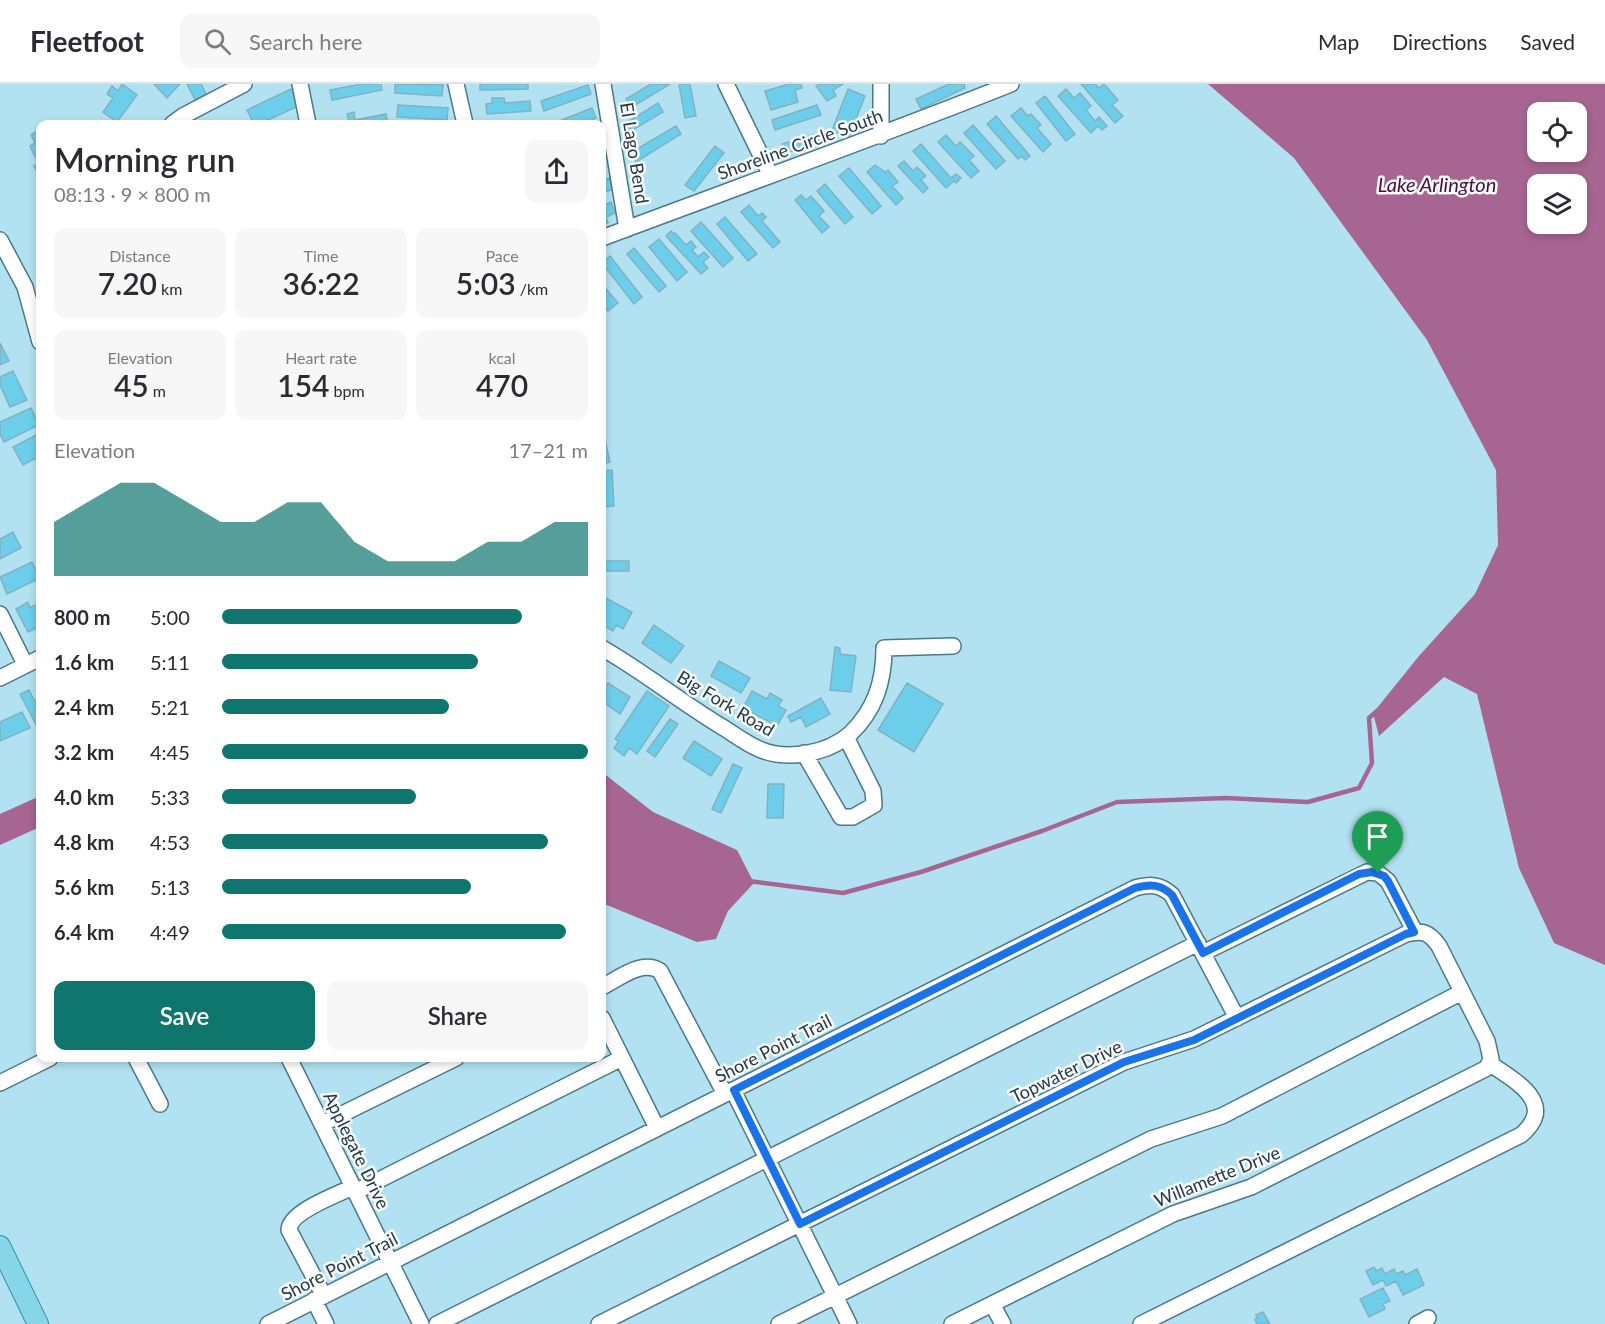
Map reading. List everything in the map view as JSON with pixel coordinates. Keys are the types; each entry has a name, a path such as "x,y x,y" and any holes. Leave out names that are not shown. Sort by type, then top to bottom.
{"main road":[{"path":"0,1246 38,1324"}],"street":[{"path":"178,120 244,84"},
{"path":"300,84 307,120"},
{"path":"456,84 464,120"},
{"name":"El Lago Bend","path":"603,84 627,229"},
{"path":"726,84 770,174"},
{"path":"881,136 882,84"},
{"name":"Shoreline Circle South","path":"606,237 770,174 881,136 1011,84"},
{"path":"0,240 25,287 36,327"},
{"path":"0,614 25,664"},
{"name":"Big Fork Road","path":"606,650 692,708 759,749 779,754 827,749 846,737 861,723 879,691 884,668 884,648 953,646"},
{"path":"0,678 36,660"},
{"path":"804,753 841,817 853,817 874,805 873,791 846,737"},
{"path":"437,1324 767,1158 1200,948 1359,874 1378,873 1388,881 1414,932 1427,934 1439,946 1487,1041 1490,1061 1528,1092 1536,1110 1534,1121 1521,1136 1141,1324"},
{"name":"Shore Point Trail","path":"268,1324 1135,888 1148,885 1166,889 1172,895 1237,1018"},
{"name":"Topwater Drive","path":"599,1324 1124,1062 1194,1040 1414,932"},
{"path":"606,985 640,967 654,967 660,971 767,1158 849,1324"},
{"path":"779,1324 1151,1139 1222,1116 1462,992"},
{"path":"606,1026 657,1128"},
{"path":"326,1324 319,1298 290,1230 289,1225 298,1214 622,1058"},
{"name":"Willamette Drive","path":"952,1324 1173,1214 1251,1187 1482,1071 1487,1068 1490,1061"},
{"path":"0,1083 42,1062"},
{"path":"138,1062 160,1104"},
{"name":"Applegate Drive","path":"292,1062 421,1324"},
{"path":"322,1124 448,1062"},
{"path":"992,1304 1002,1324"}],"water":[{"name":"Lake Arlington","path":"1208,84 1605,84 1605,965 1554,943 1519,868 1477,694 1444,677 1379,736 1373,713 1419,656 1475,594 1498,545 1496,470 1427,340 1294,158"},
{"path":"606,775 653,812 737,850 754,883 728,911 716,939 697,942 606,905"},
{"path":"36,798 36,829 0,845 0,814"}],"building":[{"path":"122,84 137,95 118,120 114,120 103,112 113,98 107,94 112,86 118,91"},
{"path":"154,84 180,84 167,98"},
{"path":"187,84 201,84 206,94 195,100"},
{"path":"361,84 381,84 382,90 332,100 330,90"},
{"path":"395,84 443,85 442,96 395,93"},
{"path":"480,84 528,84 528,89 480,90"},
{"path":"651,84 670,84 632,107 626,99"},
{"path":"679,84 690,84 696,116 685,118"},
{"path":"789,84 801,84 802,88 795,90 798,102 771,110 765,91"},
{"path":"843,84 833,90 836,96 827,101 816,86"},
{"path":"949,84 964,84 965,88 921,109 916,99"},
{"path":"1081,84 1095,84 1099,88 1104,84 1118,100 1112,105 1123,116 1115,123"},
{"path":"588,85 591,94 544,111 541,101"},
{"path":"291,89 299,106 268,120 252,120 247,110"},
{"path":"848,89 865,96 849,137 834,132 831,134 829,132 833,128"},
{"path":"1066,89 1074,98 1080,93 1091,106 1086,110 1095,121 1099,117 1107,126 1102,130 1098,126 1091,133 1058,96"},
{"path":"1045,96 1075,134 1066,141 1036,103"},
{"path":"492,98 504,98 505,103 530,101 531,111 487,114 486,104 492,103"},
{"path":"658,103 663,112 631,131 626,123"},
{"path":"398,105 448,108 447,120 397,117"},
{"path":"817,105 821,115 775,130 772,120"},
{"path":"592,108 596,118 591,120 562,120"},
{"path":"1021,108 1028,116 1031,114 1041,125 1037,128 1051,144 1043,152 1011,116"},
{"path":"354,112 355,120 349,120 347,114"},
{"path":"386,114 387,120 355,120"},
{"path":"996,116 1030,156 1025,160 1022,156 1018,159 987,124"},
{"path":"973,125 1005,161 996,169 964,133"},
{"path":"676,126 681,134 636,162 630,153"},
{"path":"36,132 36,159 30,146 35,143 31,135"},
{"path":"823,132 826,141 785,153 782,144"},
{"path":"946,135 956,146 960,142 974,156 969,160 979,171 971,178 938,142"},
{"path":"921,144 951,178 956,174 961,178 946,188 913,151"},
{"path":"715,146 724,153 694,191 685,185"},
{"path":"904,161 913,171 917,167 926,176 921,180 928,188 923,193 898,166"},
{"path":"875,165 885,172 888,170 898,182 892,186 903,198 896,205 867,172"},
{"path":"849,168 881,206 872,214 839,176"},
{"path":"609,178 613,189 606,192 606,179"},
{"path":"825,184 853,217 845,224 817,191"},
{"path":"801,195 806,200 811,196 824,211 819,216 829,227 822,233 795,200"},
{"path":"611,202 615,213 606,217 606,204"},
{"path":"749,205 758,216 762,213 766,217 762,221 780,242 773,248 741,212"},
{"path":"725,217 757,254 748,261 717,224"},
{"path":"701,222 733,258 723,267 691,231"},
{"path":"671,231 686,245 691,241 696,247 692,250 698,257 704,252 709,257 703,262 708,268 701,274 666,236"},
{"path":"659,239 687,272 677,281 649,247"},
{"path":"634,248 666,286 659,292 627,254"},
{"path":"610,256 642,297 634,304 606,268 606,260"},
{"path":"606,289 618,303 608,311 606,308"},
{"path":"0,343 9,361 0,365"},
{"path":"13,371 27,400 10,407 0,385 0,377"},
{"path":"31,408 36,419 36,426 4,442 0,434 0,422"},
{"path":"36,435 36,458 23,465 13,447"},
{"path":"606,444 610,462 606,463"},
{"path":"612,470 614,506 606,507 606,471"},
{"path":"13,532 21,548 0,559 0,539"},
{"path":"606,561 629,561 629,571 606,571"},
{"path":"32,562 36,570 36,580 7,594 0,577"},
{"path":"606,598 632,612 623,629 616,625 613,631 606,627"},
{"path":"28,602 30,608 36,604 36,628 28,632 16,609"},
{"path":"654,625 684,646 671,663 642,643"},
{"path":"835,647 840,648 840,654 856,656 851,692 830,690"},
{"path":"719,661 750,678 741,693 711,676"},
{"path":"608,683 630,697 620,714 606,704"},
{"path":"907,683 943,704 914,752 878,730"},
{"path":"29,690 36,704 36,724 20,694"},
{"path":"647,691 669,706 637,754 629,748 624,756 614,748 619,741 615,739"},
{"path":"752,691 767,699 770,693 782,700 778,706 786,710 777,726 743,708"},
{"path":"821,698 830,714 806,727 801,717 791,722 788,716"},
{"path":"22,712 30,728 0,741 0,722"},
{"path":"670,719 678,724 655,757 647,751"},
{"path":"694,741 722,759 711,776 683,758"},
{"path":"733,764 742,768 721,813 712,809"},
{"path":"768,784 784,784 783,818 767,818"},
{"path":"1374,1267 1376,1271 1382,1268 1385,1274 1394,1269 1396,1274 1403,1271 1405,1275 1417,1269 1424,1285 1403,1295 1396,1281 1386,1286 1383,1280 1373,1285 1366,1271"},
{"path":"1383,1288 1390,1301 1383,1304 1385,1309 1369,1317 1360,1299"},
{"path":"1263,1312 1270,1324 1257,1324 1256,1315"}],"waterway":[{"path":"749,881 843,893 921,872 1042,831 1117,802 1226,798 1308,802 1359,788 1372,763 1369,718 1377,711"}],"route":[{"path":"1378,873 1388,881 1414,932 1194,1040 1124,1062 800,1224 734,1090 1135,888 1156,885 1166,889 1172,895 1203,953 1359,874 1378,873"}]}
